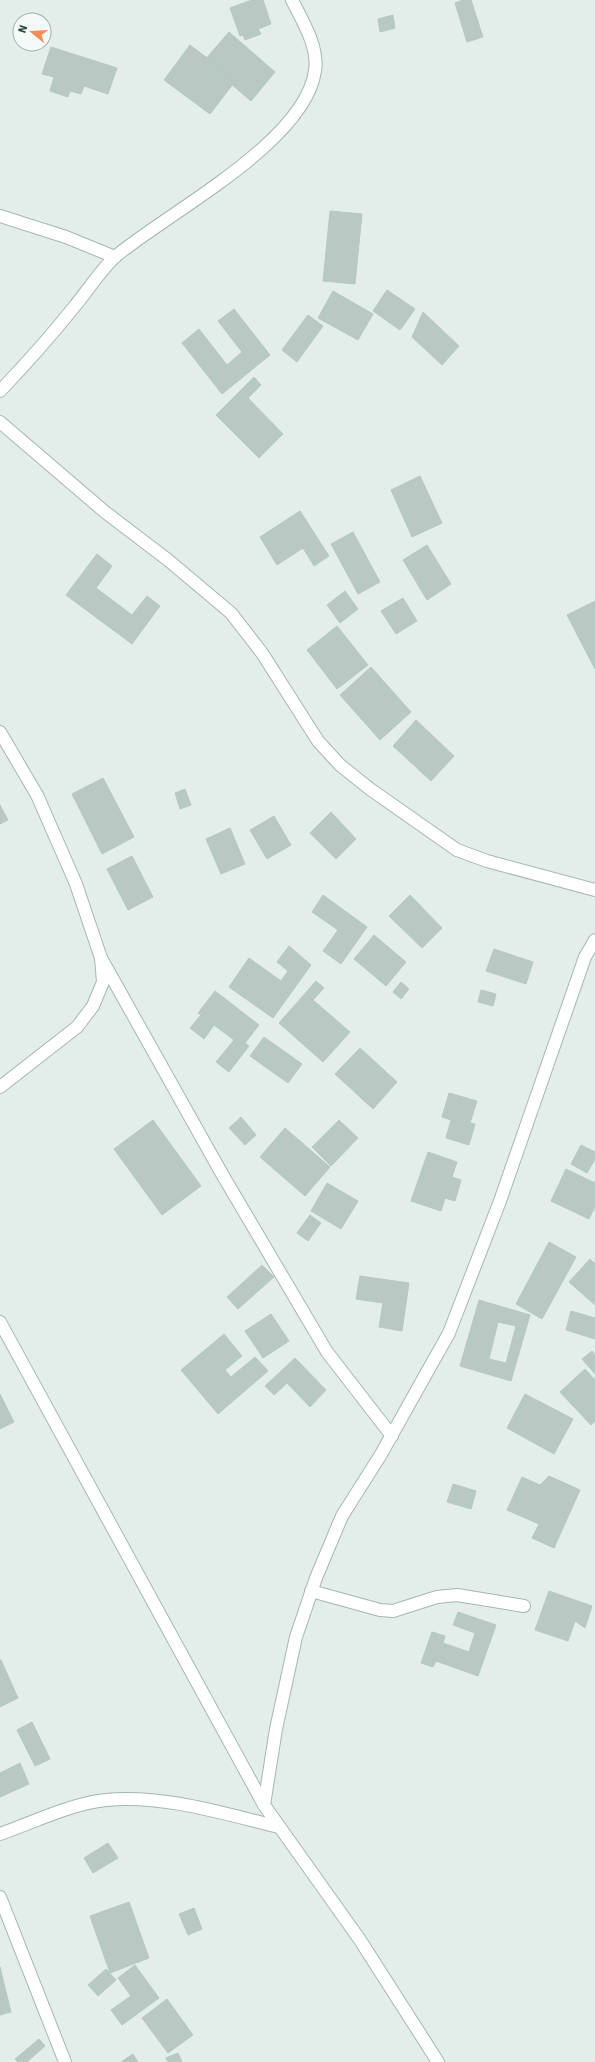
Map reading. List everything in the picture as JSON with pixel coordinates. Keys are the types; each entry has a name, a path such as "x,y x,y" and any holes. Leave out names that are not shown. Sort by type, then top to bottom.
{"street":[{"path":"0,391 44,344 115,257 228,176 269,143 294,118 309,93 315,70 313,50 307,29 292,0"},
{"path":"0,216 66,237 115,257"},
{"path":"0,422 105,512 168,560 231,613 262,653 318,741 340,765 370,790 457,850 487,862 595,890"},
{"path":"0,732 40,802 76,884 101,958 222,1174 327,1352 392,1436"},
{"path":"264,1805 276,1729 296,1637 311,1591 342,1516 392,1436 449,1333 500,1201 585,957 595,940"},
{"path":"0,1087 77,1027 93,1006 103,982 101,958"},
{"path":"0,1322 264,1805 360,1940 438,2062"},
{"path":"311,1591 380,1610 393,1611 437,1596 456,1595 524,1606"},
{"path":"0,1834 81,1805 114,1800 142,1799 197,1808 280,1827"},
{"path":"0,1897 65,2062"}],"building":[{"path":"252,0 263,0 271,24 258,29 261,34 245,40 243,35 240,36 230,8"},
{"path":"463,0 471,0 483,37 467,42 455,3"},
{"path":"393,15 395,28 380,32 378,19"},
{"path":"229,32 275,72 251,101 204,61"},
{"path":"190,45 236,80 210,114 164,80"},
{"path":"52,47 117,68 108,94 84,86 81,94 70,91 68,97 50,91 54,77 42,74 49,52 52,52"},
{"path":"330,211 362,214 355,284 323,281"},
{"path":"387,290 415,309 400,330 373,311"},
{"path":"333,291 373,314 358,340 318,318"},
{"path":"234,309 270,355 222,394 182,343 199,329 227,365 242,352 218,321"},
{"path":"423,312 459,346 442,365 412,337"},
{"path":"308,315 323,326 297,362 282,350"},
{"path":"254,377 261,385 248,398 283,434 259,458 216,415"},
{"path":"420,476 442,523 412,537 391,490"},
{"path":"300,511 329,556 314,566 303,548 277,565 260,537"},
{"path":"353,532 380,582 358,594 331,544"},
{"path":"427,545 451,584 427,600 403,560"},
{"path":"97,554 112,566 96,588 132,615 147,596 160,606 132,644 66,595"},
{"path":"345,591 358,609 340,623 327,605"},
{"path":"403,598 417,621 396,634 381,611"},
{"path":"595,601 595,669 567,615"},
{"path":"337,626 368,665 337,689 307,650"},
{"path":"371,667 411,712 380,740 340,695"},
{"path":"416,720 454,756 431,781 393,746"},
{"path":"103,778 134,837 102,854 72,794"},
{"path":"185,789 191,805 180,809 175,793"},
{"path":"0,805 8,820 0,824"},
{"path":"331,812 356,839 336,859 310,833"},
{"path":"274,816 291,845 267,859 250,830"},
{"path":"230,828 245,864 221,874 206,839"},
{"path":"132,856 153,897 128,910 107,869"},
{"path":"323,895 367,927 341,964 323,951 338,930 312,912"},
{"path":"410,895 442,928 422,948 389,916"},
{"path":"374,935 406,962 386,986 354,959"},
{"path":"289,946 311,965 273,1018 229,987 249,958 281,981 288,971 277,962"},
{"path":"494,949 533,962 526,984 486,971"},
{"path":"316,981 324,988 313,1000 350,1032 323,1062 279,1023"},
{"path":"401,982 409,989 401,999 393,992"},
{"path":"481,990 496,994 493,1006 478,1002"},
{"path":"215,991 259,1025 245,1043 249,1046 229,1072 216,1062 234,1040 214,1025 204,1039 190,1028 201,1015 198,1013"},
{"path":"264,1037 302,1064 288,1083 250,1056"},
{"path":"360,1048 397,1082 373,1109 335,1074"},
{"path":"449,1093 477,1101 470,1123 475,1124 469,1145 446,1138 451,1120 442,1117"},
{"path":"241,1117 256,1135 245,1145 229,1128"},
{"path":"153,1120 201,1186 162,1215 114,1149"},
{"path":"339,1120 358,1138 331,1166 312,1147"},
{"path":"285,1128 330,1167 305,1196 260,1157"},
{"path":"581,1145 595,1152 595,1159 587,1173 571,1164"},
{"path":"428,1152 457,1162 452,1177 461,1180 455,1201 445,1198 441,1211 411,1201"},
{"path":"566,1169 595,1183 595,1207 589,1219 551,1201"},
{"path":"327,1183 358,1201 341,1229 311,1211"},
{"path":"310,1215 321,1223 308,1241 297,1233"},
{"path":"549,1242 576,1257 542,1319 516,1304"},
{"path":"590,1259 595,1264 595,1305 569,1282"},
{"path":"262,1265 274,1277 238,1309 227,1297"},
{"path":"360,1276 409,1283 402,1331 379,1327 383,1303 356,1299"},
{"path":"479,1300 530,1315 511,1381 460,1366","holes":["498,1322 516,1326 506,1363 489,1359"]},
{"path":"571,1311 595,1318 595,1339 566,1330"},
{"path":"271,1314 289,1341 263,1358 245,1331"},
{"path":"224,1334 242,1356 225,1370 231,1377 255,1357 268,1371 218,1414 181,1370"},
{"path":"592,1351 595,1355 595,1374 582,1359"},
{"path":"295,1358 326,1390 310,1407 287,1383 274,1395 265,1386"},
{"path":"585,1369 595,1380 595,1421 591,1425 560,1392"},
{"path":"0,1394 14,1422 0,1429"},
{"path":"525,1394 573,1419 554,1454 507,1428"},
{"path":"549,1476 580,1490 554,1548 532,1538 539,1524 507,1510 522,1477 540,1485"},
{"path":"453,1484 476,1491 471,1509 447,1502"},
{"path":"549,1591 592,1606 585,1628 575,1621 568,1641 535,1630"},
{"path":"458,1612 496,1625 478,1676 436,1661 433,1667 421,1663 432,1632 445,1636 443,1643 469,1652 475,1633 453,1625"},
{"path":"0,1660 18,1698 0,1707"},
{"path":"32,1722 50,1759 35,1766 17,1730"},
{"path":"20,1763 29,1784 0,1797 0,1773"},
{"path":"108,1843 118,1858 93,1873 84,1858"},
{"path":"129,1902 149,1958 110,1973 90,1916"},
{"path":"194,1908 202,1929 188,1935 179,1914"},
{"path":"135,1965 159,1998 122,2025 111,2010 131,1996 118,1978"},
{"path":"0,1967 11,2012 0,2015"},
{"path":"106,1969 116,1980 98,1996 88,1985"},
{"path":"167,1999 193,2035 168,2053 142,2018"},
{"path":"39,2039 45,2046 27,2062 18,2062 15,2059"},
{"path":"178,2053 182,2062 168,2062 166,2058"},
{"path":"133,2054 138,2062 121,2062"}]}
